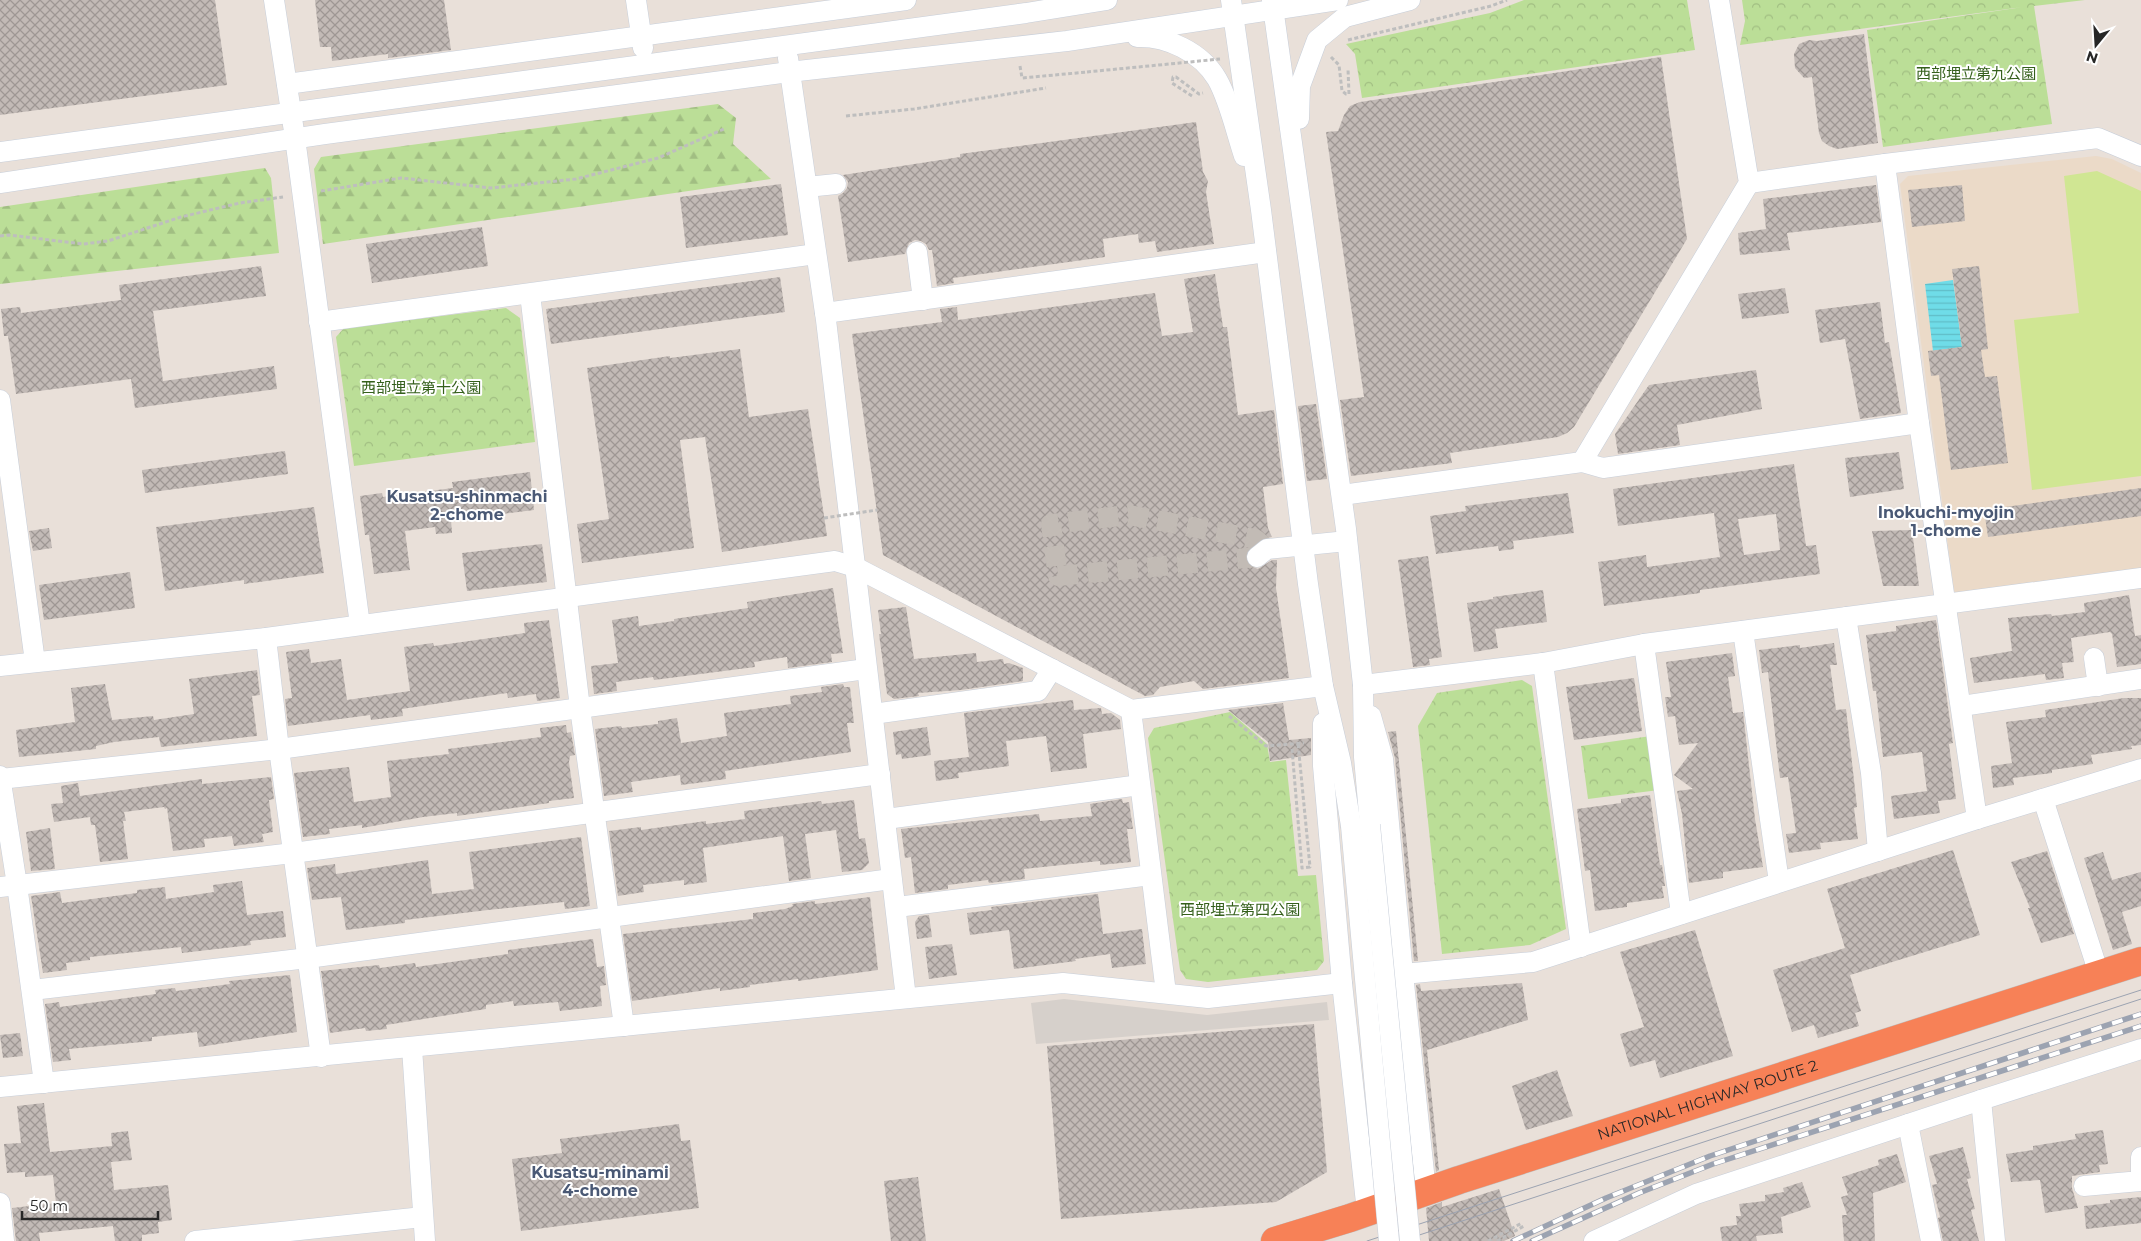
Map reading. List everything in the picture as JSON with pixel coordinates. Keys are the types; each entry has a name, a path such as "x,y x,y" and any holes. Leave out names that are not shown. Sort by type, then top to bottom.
{"highway":[{"name":"NATIONAL HIGHWAY ROUTE 2","path":"1275,1241 2141,961"}],"street":[{"path":"274,0 295,138 360,625"},
{"path":"636,0 645,64"},
{"path":"287,84 906,0"},
{"path":"1026,13 1043,0"},
{"path":"0,152 786,45 997,8 1026,13 1107,0"},
{"path":"1067,41 1231,8 1338,0"},
{"path":"1298,175 1300,86 1317,40 1345,17 1410,0"},
{"path":"1582,462 1749,183 1719,0"},
{"path":"1273,5 1342,495 1363,685 1364,757 1360,825 1389,1241"},
{"path":"1231,8 1261,210 1303,546 1323,686 1341,763 1360,825 1410,1241"},
{"path":"0,183 295,138 790,72 1067,41 1144,37 1162,38 1191,53 1205,64 1216,78 1222,90 1261,210"},
{"path":"786,45 825,313 866,669 886,819 891,879 897,907 906,998"},
{"path":"1749,183 2098,138 2141,156"},
{"path":"1885,164 1919,423 1962,706 1977,820"},
{"path":"806,187 836,184"},
{"path":"917,252 923,300"},
{"path":"825,313 1266,252"},
{"path":"319,322 816,254"},
{"path":"530,294 568,596 580,708 624,1026"},
{"path":"0,400 35,662"},
{"path":"1342,495 1582,462 1603,468 1919,423"},
{"path":"1262,553 1348,541"},
{"path":"0,666 266,638 834,561 854,567 1131,710 1323,686"},
{"path":"1363,685 1543,663 1644,644 2141,578"},
{"path":"1846,617 1871,773 1878,851"},
{"path":"1743,631 1780,882"},
{"path":"266,638 279,749 321,1056"},
{"path":"1644,644 1681,914"},
{"path":"2094,658 2098,686"},
{"path":"1543,663 1581,947"},
{"path":"44,1083 32,990 9,886 0,778 279,749 866,669"},
{"path":"873,714 1038,692 1052,669"},
{"path":"1962,706 2141,679"},
{"path":"1363,685 1383,759 1426,1191"},
{"path":"1323,686 1323,766 1342,983 1367,1212"},
{"path":"1131,710 1166,993"},
{"path":"1403,974 1533,962 1780,882 2141,769"},
{"path":"9,886 293,853 880,774"},
{"path":"886,819 1140,785"},
{"path":"2043,799 2100,974"},
{"path":"897,907 1151,875"},
{"path":"32,990 308,958 891,879"},
{"path":"0,1087 1063,983 1208,998 1342,983"},
{"path":"412,1048 425,1241"},
{"path":"1594,1241 1696,1194 2141,1049"},
{"path":"1981,1100 1995,1241"},
{"path":"1908,1124 1931,1241"},
{"path":"2084,1186 2141,1182 2141,1157"},
{"path":"0,1203 4,1241"},
{"path":"195,1241 423,1217"}],"path":[{"path":"1345,41 1491,6 1508,0"},
{"path":"1328,54 1339,65 1342,91 1346,94 1349,94 1350,90 1348,69"},
{"path":"1020,66 1022,78 1220,59"},
{"path":"1192,96 1172,82 1173,77 1176,77 1199,94"},
{"path":"846,116 914,109 1046,88"},
{"path":"313,192 401,178 491,188 576,179 658,158 726,128"},
{"path":"0,236 8,235 83,244 108,241 181,217 240,203 283,197"},
{"path":"824,518 877,510"},
{"path":"1228,716 1266,746 1304,743"},
{"path":"1292,749 1302,868 1310,867 1298,743"},
{"path":"1488,1241 1523,1225 1497,1241"}],"shaded area":[{"path":"2096,156 2112,159 2141,173 2141,572 1963,598 1954,591 1900,184 1908,176"},
{"path":"1064,999 1207,1015 1327,1002 1329,1020 1036,1044 1031,1003"}],"green space":[{"path":"1524,0 1687,0 1695,50 1362,98 1355,54 1346,44 1490,13"},
{"name":"西部埋立第九公園","path":"1742,0 2085,0 2034,6 2052,124 1883,147 1867,30 2023,7 1740,45 1745,21"},
{"path":"718,104 736,118 733,144 771,179 323,244 314,169 321,157"},
{"path":"265,168 271,178 279,253 0,284 0,207"},
{"path":"2097,171 2141,191 2141,476 2032,490 2014,320 2079,313 2064,176"},
{"name":"西部埋立第十公園","path":"506,308 520,318 535,442 354,466 336,337 344,328"},
{"path":"1522,680 1532,686 1566,929 1530,945 1442,954 1418,726 1437,693"},
{"name":"西部埋立第四公園","path":"1230,712 1267,744 1270,762 1286,760 1298,876 1316,875 1324,961 1317,970 1208,982 1186,979 1180,970 1148,738 1154,728"},
{"path":"1651,736 1659,790 1588,799 1581,746"}],"water":[{"path":"1953,280 1962,347 1933,351 1925,284"}],"building":[{"path":"0,0 215,0 227,85 0,115"},
{"path":"315,0 444,0 451,50 388,58 388,54 332,61 331,47 320,47"},
{"path":"1864,34 1878,143 1837,149 1822,141 1819,133 1812,77 1804,78 1795,68 1794,54 1799,44 1809,40 1817,41"},
{"path":"1661,57 1687,239 1574,427 1558,437 1450,453 1452,463 1351,476 1340,400 1364,397 1326,132 1338,131 1344,115 1350,106 1360,102"},
{"path":"1196,122 1203,172 1208,181 1206,192 1214,244 1157,252 1155,241 1139,243 1138,234 1103,239 1105,257 953,278 954,283 937,286 932,250 929,250 926,244 921,241 915,240 909,243 905,254 848,262 838,196 847,188 848,182 843,175 960,157 960,154"},
{"path":"781,184 788,235 686,248 680,197"},
{"path":"1876,185 1881,222 1787,233 1790,250 1740,255 1738,233 1766,229 1763,199"},
{"path":"1962,185 1965,221 1912,227 1908,190"},
{"path":"482,227 488,266 372,283 366,244"},
{"path":"261,266 266,296 153,311 163,381 274,366 277,389 135,408 131,379 16,394 8,336 4,336 1,309 20,307 21,313 121,300 119,285"},
{"path":"1979,266 1988,349 1981,350 1985,377 1997,376 2008,463 1951,470 1939,375 1931,376 1928,351 1962,347 1952,269"},
{"path":"1215,274 1223,327 1227,327 1238,415 1274,410 1283,484 1263,487 1268,528 1272,537 1260,539 1250,548 1245,558 1248,565 1258,569 1272,560 1277,560 1276,588 1289,678 1203,689 1194,681 1160,687 1153,695 1145,696 883,555 852,334 942,322 940,309 957,307 958,320 1155,293 1162,336 1193,332 1184,279"},
{"path":"780,277 785,312 551,344 546,309"},
{"path":"1785,288 1789,313 1742,319 1738,294"},
{"path":"1880,302 1885,343 1889,342 1901,413 1860,419 1845,339 1820,343 1815,310"},
{"path":"740,349 749,417 808,409 827,536 722,552 705,437 680,440 694,548 582,563 577,524 609,519 587,368 670,356 670,358"},
{"path":"1756,370 1762,409 1677,425 1680,445 1618,454 1615,434 1649,385"},
{"path":"1316,404 1327,479 1307,481 1298,406"},
{"path":"285,451 288,474 145,493 142,470"},
{"path":"1899,452 1904,489 1850,497 1845,458"},
{"path":"1794,464 1806,546 1816,545 1820,574 1700,590 1700,593 1604,606 1598,562 1646,555 1647,567 1720,557 1714,513 1618,526 1613,489","holes":["1776,514 1780,550 1744,555 1738,519"]},
{"path":"530,472 534,510 451,520 452,533 436,534 435,527 405,531 410,570 374,574 369,535 365,535 360,496 382,493 383,497 453,488 452,482"},
{"path":"2141,488 2141,516 1988,537 1984,510"},
{"path":"1568,493 1574,533 1513,541 1514,549 1499,551 1498,546 1436,554 1430,516 1466,511 1465,506"},
{"path":"314,507 324,573 244,584 244,580 165,591 156,527"},
{"path":"49,528 52,548 33,551 29,531"},
{"path":"1912,530 1919,586 1883,586 1872,531"},
{"path":"542,544 547,582 467,591 462,553"},
{"path":"1428,556 1442,657 1429,659 1430,665 1413,667 1398,560"},
{"path":"130,572 135,608 44,620 39,585"},
{"path":"833,588 843,653 831,654 832,662 788,668 787,657 754,662 755,667 654,680 653,677 616,682 617,691 594,694 591,666 618,663 612,620 638,616 639,626 674,621 674,619 748,608 747,602"},
{"path":"1543,590 1547,622 1495,629 1498,648 1474,652 1467,603 1493,599 1493,597"},
{"path":"2129,595 2135,636 2141,635 2141,664 2117,667 2112,634 2110,632 2071,638 2074,662 2062,663 2064,678 2046,680 2045,674 1974,683 1970,658 2012,651 2008,618 2085,612 2084,603"},
{"path":"906,607 914,659 976,653 977,662 1003,659 1004,664 1009,663 1023,668 1023,681 961,690 918,693 919,696 894,699 887,694 879,634 881,634 878,610"},
{"path":"549,620 560,698 537,701 536,694 508,698 507,693 402,709 403,716 371,720 370,715 288,726 285,699 292,698 286,652 309,649 311,663 341,659 347,700 410,691 404,647 433,643 434,646 525,633 524,623"},
{"path":"1936,620 1953,743 1949,744 1956,799 1938,801 1940,813 1894,819 1891,796 1927,791 1922,752 1883,757 1876,691 1873,691 1866,635 1896,631 1896,626"},
{"path":"1834,643 1837,665 1830,665 1836,710 1846,709 1857,807 1854,808 1858,839 1820,843 1821,849 1789,853 1786,834 1796,833 1788,777 1780,778 1768,672 1762,673 1759,650 1800,645 1800,648"},
{"path":"1732,653 1735,676 1728,677 1733,713 1743,712 1755,819 1763,867 1723,872 1723,878 1689,883 1682,814 1677,791 1693,789 1674,775 1698,743 1679,745 1675,716 1668,717 1665,697 1671,697 1666,662"},
{"path":"257,670 260,695 252,696 257,736 161,747 159,737 114,742 96,746 96,749 19,757 16,730 75,722 71,688 105,684 112,720 153,716 154,720 194,714 189,679"},
{"path":"1634,678 1642,731 1574,740 1566,687"},
{"path":"843,684 844,687 850,687 854,723 847,723 851,752 725,771 726,779 697,783 681,785 680,775 631,782 633,792 604,796 595,729 658,724 658,721 677,718 681,743 727,736 724,713 791,704 790,696 822,692 821,687"},
{"path":"2124,698 2141,698 2141,745 2131,746 2132,749 2091,755 2093,764 2052,770 2052,773 2013,778 2014,785 1993,788 1991,766 2012,763 2006,722 2046,717 2045,710"},
{"path":"1073,700 1074,710 1101,708 1102,714 1111,713 1120,720 1121,729 1083,734 1087,768 1051,772 1046,736 1006,741 1009,766 958,773 959,778 936,781 934,761 969,757 964,713"},
{"path":"1283,703 1289,740 1311,738 1311,755 1270,761 1268,742 1228,710"},
{"path":"566,725 567,733 571,732 575,755 570,756 569,762 574,798 457,816 457,813 362,828 362,825 329,829 330,834 303,837 294,773 349,767 354,802 391,797 387,761 449,754 448,749 541,737 540,728"},
{"path":"927,727 931,755 902,759 901,754 896,755 893,732"},
{"path":"1396,731 1418,961 1414,961 1395,758 1388,732"},
{"path":"271,777 274,799 269,800 273,832 262,834 264,842 234,846 232,836 204,839 205,847 173,851 167,808 165,809 164,807 124,812 126,821 123,821 128,859 100,862 95,825 91,825 90,817 54,822 51,804 63,803 61,786 78,783 80,796 202,779 202,784"},
{"path":"1650,795 1660,865 1662,865 1665,886 1662,886 1664,898 1627,903 1627,907 1595,911 1590,870 1585,871 1577,809 1621,803 1621,799"},
{"path":"1122,799 1123,803 1129,802 1133,829 1127,829 1131,862 1100,865 1100,861 1024,869 1025,879 989,883 988,880 948,885 948,889 915,893 911,857 905,858 901,829 1039,814 1040,821 1092,816 1090,804"},
{"path":"854,800 859,839 865,838 869,863 862,870 842,872 836,830 805,834 811,878 789,881 783,836 703,848 707,882 684,885 684,880 643,885 644,892 618,896 609,831 641,827 641,830 706,821 706,824 745,819 744,811 821,801 822,804"},
{"path":"50,828 55,869 31,871 26,832"},
{"path":"581,837 590,906 565,909 564,902 405,920 405,923 346,930 341,897 312,900 307,868 335,864 336,874 428,860 432,894 474,889 469,852"},
{"path":"1953,850 1980,935 1850,975 1861,1011 1855,1013 1859,1026 1818,1038 1814,1025 1792,1032 1773,970 1845,948 1827,889"},
{"path":"2047,851 2074,934 2041,943 2028,908 2030,908 2011,862"},
{"path":"2103,852 2112,880 2141,872 2141,906 2122,912 2132,944 2113,950 2084,858"},
{"path":"242,881 247,915 283,911 286,937 250,941 251,945 182,953 181,947 90,957 90,960 66,963 67,970 43,973 31,896 60,892 62,903 137,893 137,890 165,887 166,899 214,892 213,885"},
{"path":"1098,894 1103,934 1142,929 1146,964 1112,968 1110,954 1075,959 1076,961 1014,969 1009,930 970,935 967,913 992,910 991,907"},
{"path":"870,897 878,970 798,981 798,979 750,985 750,987 720,991 720,988 632,1001 623,934 753,919 753,913 785,909 793,906 792,904 815,901 815,904"},
{"path":"929,915 932,937 917,939 915,922 919,916"},
{"path":"1695,930 1733,1056 1660,1078 1655,1060 1630,1067 1620,1034 1644,1027 1620,952"},
{"path":"593,939 597,967 604,966 606,985 600,986 602,1006 560,1011 558,1002 514,1006 513,1001 486,1005 486,1009 386,1025 387,1029 366,1031 365,1028 330,1033 321,971 379,965 380,968 415,963 416,967 508,954 508,950"},
{"path":"952,944 957,975 929,979 925,947"},
{"path":"290,975 297,1032 199,1047 197,1032 152,1037 152,1041 69,1049 71,1060 53,1062 45,1004 59,1002 60,1007 156,994 155,990 175,988 176,991 230,984 229,981"},
{"path":"1522,983 1528,1020 1427,1050 1439,1170 1436,1172 1416,985 1420,984 1421,991"},
{"path":"1314,1024 1327,1172 1276,1202 1061,1219 1047,1046"},
{"path":"20,1033 23,1056 3,1058 0,1035"},
{"path":"1557,1070 1573,1116 1526,1130 1512,1086"},
{"path":"44,1103 50,1152 112,1146 111,1133 128,1131 132,1160 111,1162 114,1190 168,1185 172,1220 158,1222 159,1233 142,1235 142,1241 115,1241 113,1226 39,1233 40,1241 16,1241 12,1208 56,1203 53,1175 25,1177 25,1172 7,1173 4,1144 21,1143 17,1106"},
{"path":"679,1124 681,1141 690,1140 699,1208 521,1231 512,1159 562,1153 560,1139"},
{"path":"2103,1130 2108,1164 2099,1165 2100,1172 2072,1176 2072,1188 2078,1208 2045,1213 2040,1180 2011,1182 2006,1154 2033,1150 2033,1146 2076,1139 2075,1134"},
{"path":"1963,1147 1971,1178 1967,1179 1975,1209 1971,1210 1979,1241 1943,1241 1938,1218 1940,1217 1932,1185 1937,1184 1929,1156"},
{"path":"1897,1154 1906,1182 1873,1193 1875,1241 1844,1241 1842,1215 1847,1215 1841,1197 1848,1195 1842,1177 1879,1165 1878,1160"},
{"path":"918,1177 926,1241 891,1241 884,1181"},
{"path":"1802,1182 1811,1207 1781,1217 1783,1233 1756,1236 1757,1241 1722,1241 1720,1227 1737,1225 1736,1216 1741,1216 1739,1204 1765,1201 1765,1195 1784,1192 1783,1188"},
{"path":"1499,1189 1515,1236 1504,1241 1429,1241 1426,1208 1442,1202 1442,1207"},
{"path":"2141,1197 2141,1223 2086,1229 2084,1206 2110,1203 2110,1200"}],"tunnel":[{"path":"1257,557 1058,576 1051,524 1129,515 1255,539 1267,549"}],"tram line":[{"path":"1367,1241 2141,990"},
{"path":"1401,1241 2141,999"}],"railway":[{"path":"1513,1241 1606,1198 1710,1156 2141,1014"},
{"path":"1532,1241 1639,1193 1713,1164 2141,1026"}],"district":[{"name":"Kusatsu-shinmachi 2-chome","path":"467,505"},
{"name":"Inokuchi-myojin 1-chome","path":"1946,521"},
{"name":"Kusatsu-minami 4-chome","path":"600,1181"}]}
